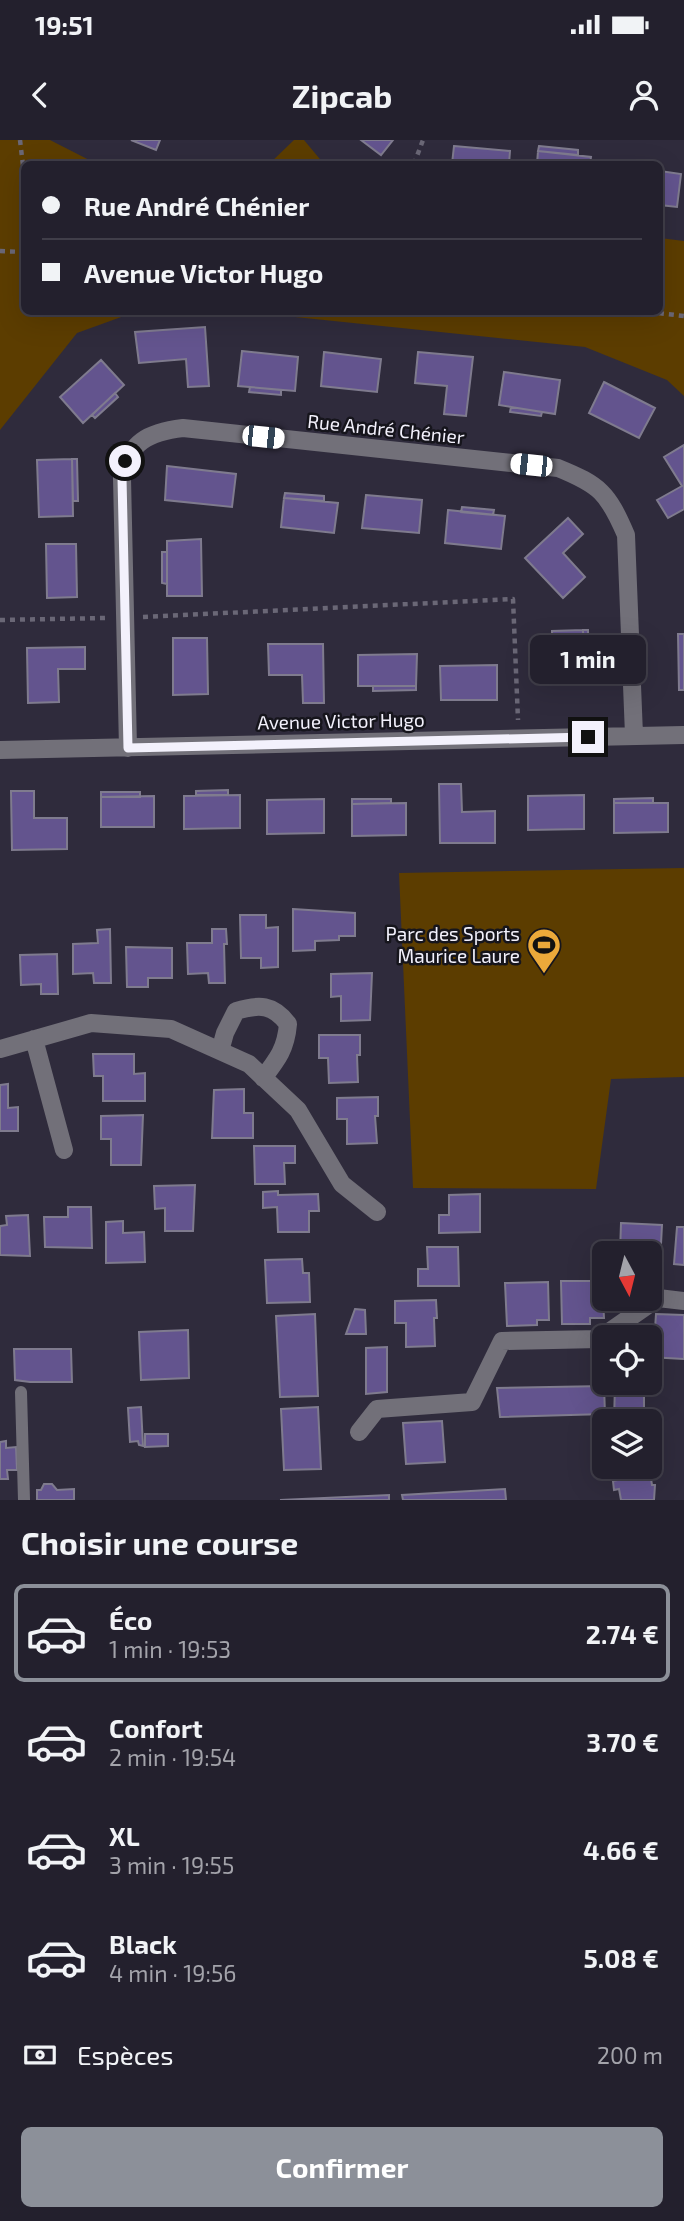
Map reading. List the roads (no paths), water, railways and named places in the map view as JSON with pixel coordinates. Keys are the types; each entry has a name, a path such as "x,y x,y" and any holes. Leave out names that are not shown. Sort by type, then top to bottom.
{"street":[{"name":"Rue André Chénier","path":"128,748 122,478 125,461 148,435 183,428 558,468 586,480 605,494 626,535 634,736"},
{"name":"Avenue Victor Hugo","path":"0,750 684,735"},
{"path":"220,1051 225,1033 236,1012 255,1005 278,1012 288,1024 286,1042 276,1062 263,1078"},
{"path":"0,1049 91,1023 171,1029 249,1064 298,1110 342,1184 377,1212"},
{"path":"34,1039 64,1150"},
{"path":"359,1432 377,1409 472,1402 502,1341 599,1339 658,1298 684,1301"}],"lane":[{"path":"21,1392 24,1500"}],"place":[{"name":"Parc des Sports Maurice Laure","path":"544,975"}]}
